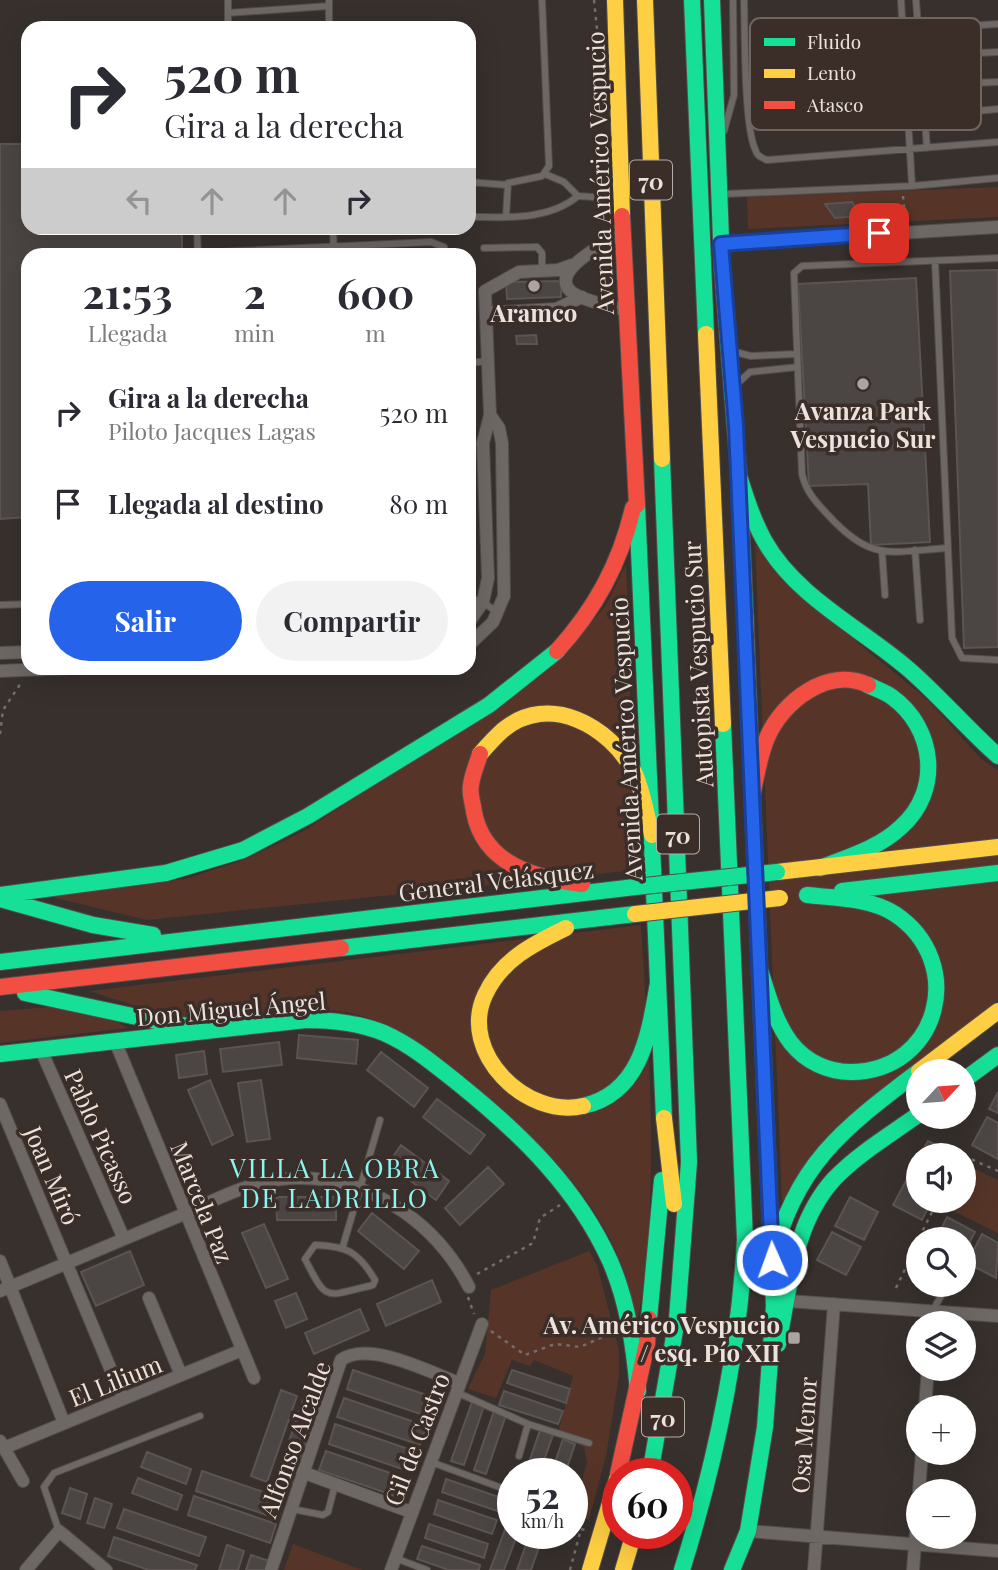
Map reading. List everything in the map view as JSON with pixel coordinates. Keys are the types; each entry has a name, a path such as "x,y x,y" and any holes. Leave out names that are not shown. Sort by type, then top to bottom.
{"main road":[{"name":"Avenida Américo Vespucio","path":"615,0 621,233 637,491 664,1118 658,1251 638,1391 622,1458"},
{"path":"635,0 646,55"},
{"name":"Autopista Vespucio Sur","path":"645,0 688,1079 687,1232 673,1361 653,1458"},
{"name":"Autopista Vespucio Sur","path":"682,1570 713,1472 728,1405 741,1318 745,1239 692,0"},
{"path":"712,0 721,244 734,389 760,970 774,1306 770,1380"},
{"path":"738,476 754,525 781,568 808,594 907,667 998,756"},
{"path":"0,897 168,873 240,851 305,818 499,697 557,651 590,612 620,556 637,491"},
{"path":"752,797 771,730 790,704 809,690 831,682 853,680 873,684 901,701 920,727 927,748 928,780 921,801 908,821 890,836 820,868"},
{"path":"634,887 552,880 521,871 503,861 483,839 472,812 471,783 476,764 497,734 523,718 552,713 582,718 604,729 625,753 645,798 652,835"},
{"name":"General Velásquez","path":"0,961 998,847"},
{"name":"General Velásquez","path":"0,989 998,873"},
{"path":"760,970 785,1035 804,1056 823,1067 859,1073 884,1069 911,1053 925,1035 934,1013 937,981 927,948 913,929 895,914 872,905 807,895"},
{"path":"0,897 107,928 202,938"},
{"path":"585,920 516,955 501,969 488,989 481,1019 482,1042 491,1065 514,1092 543,1105 567,1108 589,1104 615,1092 628,1080 644,1053 658,982"},
{"path":"0,989 63,999 158,1024 212,1029"},
{"path":"935,1059 998,1011"},
{"name":"Don Miguel Ángel","path":"0,1054 212,1029 319,1020 352,1023 388,1034 424,1056 488,1108 540,1156 574,1197 604,1248 630,1325 638,1391"},
{"path":"976,1071 998,1055"},
{"path":"772,1260 787,1207 810,1165 844,1130 906,1081"},
{"path":"664,1118 674,1201 673,1361"},
{"path":"741,1570 770,1380 798,1246 818,1199 843,1171 906,1124"},
{"name":"Avenida Américo Vespucio","path":"590,1570 602,1529"},
{"path":"732,1570 748,1531"},
{"path":"623,1570 629,1549"}],"street":[{"path":"721,244 998,227"},
{"path":"476,612 483,602 488,578 483,443 490,415 485,291 519,272 572,265 621,233"},
{"path":"572,265 567,275 569,286 582,298 627,311"},
{"path":"486,313 556,309 582,298"},
{"path":"476,639 487,630 498,613 506,576 502,443 499,428 490,415"},
{"path":"488,578 506,576"},
{"path":"0,653 21,652"},
{"path":"0,671 21,670"},
{"name":"Marcela Paz","path":"115,1041 254,1378"},
{"name":"Pablo Picasso","path":"41,1050 124,1239"},
{"name":"Joan Miró","path":"0,1104 122,1399"},
{"path":"5,1289 248,1187 281,1179 314,1179 359,1190 398,1208 426,1227 445,1247 469,1287"},
{"path":"0,1261 5,1289 65,1423"},
{"path":"149,1298 181,1375"},
{"path":"788,1301 906,1314"},
{"name":"Osa Menor","path":"814,1570 834,1304"},
{"path":"976,1316 998,1316"},
{"name":"Gil de Castro","path":"393,1564 482,1324"},
{"name":"El Lilium","path":"2,1445 65,1423 242,1350"},
{"name":"Alfonso Alcalde","path":"271,1570 341,1360 350,1354 372,1352 457,1387"},
{"path":"2,1445 23,1480"},
{"path":"302,1472 411,1511"},
{"path":"26,1570 59,1531 106,1570"},
{"path":"748,1531 906,1544"},
{"path":"913,1570 915,1549"},
{"path":"970,1549 998,1551"}],"lane":[{"path":"228,0 228,21"},
{"path":"542,0 550,166 545,174"},
{"path":"718,145 734,94 733,0"},
{"path":"744,0 750,117"},
{"path":"901,0 902,18"},
{"path":"916,0 917,18"},
{"path":"228,13 329,3 329,21"},
{"path":"751,130 753,146 759,157 766,160 998,142"},
{"path":"908,130 912,186"},
{"path":"925,130 927,148"},
{"path":"476,183 507,185 545,174 564,182 578,196"},
{"path":"719,194 912,186 998,178"},
{"path":"506,217 507,185"},
{"path":"476,217 544,213 566,205 578,196 609,198 620,194"},
{"path":"333,235 334,247"},
{"path":"315,248 431,242 440,244 442,248"},
{"path":"484,248 537,247 542,253 542,271"},
{"path":"948,548 882,552 866,548 847,536 811,497 805,485 794,273 797,268 998,258"},
{"path":"935,261 955,648 962,658 998,660"},
{"path":"730,350 751,356 797,354"},
{"path":"476,362 488,361"},
{"path":"734,389 750,372 798,367"},
{"path":"915,550 920,620"},
{"path":"882,552 885,595"},
{"path":"476,600 498,613"},
{"path":"0,605 21,604"},
{"path":"343,1246 380,1120"},
{"path":"315,1245 343,1246 367,1266 375,1280 373,1285 329,1295 322,1292 305,1259 315,1245"},
{"path":"457,1387 528,1424 589,1443"},
{"path":"59,1531 44,1487 54,1473 200,1416"},
{"path":"519,1456 528,1424"},
{"path":"430,1462 497,1486"},
{"path":"290,1508 323,1516 328,1512 335,1484"},
{"path":"393,1564 427,1570"}],"path":[{"path":"902,186 905,231"},
{"path":"0,734 4,710 22,682 23,675"},
{"path":"976,1161 998,1171"},
{"path":"574,1197 540,1218 533,1243 476,1273 481,1281 469,1287 468,1301 482,1324 525,1355 555,1344 580,1347 630,1325"},
{"path":"896,1288 906,1267"}],"shaded area":[{"path":"998,187 998,217 748,229 747,197"},
{"path":"755,544 802,597 929,701 981,759 998,770 998,1000 935,1059 906,1059 906,1086 782,1201"},
{"path":"626,564 636,870 147,920 43,895 185,879 246,859 302,832 417,758 575,642 607,604"},
{"path":"641,925 650,1075 651,1175 649,1226 637,1325 623,1268 610,1238 573,1182 528,1133 503,1111 404,1036 379,1022 333,1010 297,1010 226,1018 193,1017 148,1009 89,991"},
{"path":"50,1007 109,1017 128,1028 0,1043 0,1011"},
{"path":"976,1170 998,1180 998,1233 957,1213 976,1213"},
{"path":"589,1251 597,1265 619,1350 619,1376 606,1456 602,1458 602,1471 589,1520 588,1458 584,1447 558,1433 573,1376 534,1360 530,1366 512,1360 496,1398 468,1389 485,1354 491,1290"},
{"path":"293,1544 362,1570 284,1570"}],"building":[{"path":"0,144 21,144 21,235 182,235 182,248 21,248 21,518 0,519"},
{"path":"852,202 861,216 835,218 825,204"},
{"path":"998,270 998,647 964,648 950,271"},
{"name":"Avanza Park Vespucio Sur","path":"916,278 930,542 871,545 868,484 809,486 798,284"},
{"name":"Aramco","path":"561,281 561,297 507,299 506,282"},
{"path":"536,335 537,344 517,344 516,336"},
{"path":"299,1035 358,1040 356,1064 297,1058"},
{"path":"279,1042 282,1065 223,1072 220,1049"},
{"path":"204,1051 207,1074 179,1078 176,1055"},
{"path":"381,1052 428,1088 414,1107 367,1070"},
{"path":"210,1080 233,1135 212,1145 188,1090"},
{"path":"261,1080 270,1139 247,1142 238,1083"},
{"path":"998,1092 998,1113 989,1109"},
{"path":"437,1099 485,1135 470,1154 423,1117"},
{"path":"987,1117 998,1123 998,1159 973,1143"},
{"path":"401,1145 449,1181 436,1200 388,1164"},
{"path":"488,1167 504,1184 460,1225 445,1208"},
{"path":"906,1181 906,1212 893,1205"},
{"path":"276,1197 336,1197 336,1220 277,1220"},
{"path":"850,1197 878,1212 864,1240 835,1226"},
{"path":"372,1213 419,1251 404,1269 358,1231"},
{"path":"908,1213 926,1213 922,1220"},
{"path":"947,1217 966,1227 942,1227"},
{"path":"264,1224 288,1279 266,1288 242,1233"},
{"path":"832,1232 861,1247 846,1275 817,1260"},
{"path":"982,1234 998,1243 996,1278 976,1268 976,1246"},
{"path":"130,1251 144,1285 96,1306 81,1272"},
{"path":"432,1280 441,1302 386,1326 377,1304"},
{"path":"296,1293 307,1319 286,1328 275,1301"},
{"path":"360,1309 369,1330 314,1354 305,1333"},
{"path":"353,1370 435,1398 429,1417 347,1389"},
{"path":"512,1370 570,1389 566,1403 507,1383"},
{"path":"281,1390 297,1396 267,1482 251,1476"},
{"path":"504,1391 563,1411 558,1424 499,1405"},
{"path":"304,1397 320,1403 290,1489 275,1483"},
{"path":"344,1398 426,1426 420,1445 337,1417"},
{"path":"472,1402 484,1406 464,1465 451,1461"},
{"path":"494,1411 506,1415 486,1474 474,1470"},
{"path":"335,1424 417,1452 411,1472 329,1444"},
{"path":"540,1430 553,1435 545,1458 530,1458"},
{"path":"563,1439 575,1444 570,1458 556,1458"},
{"path":"326,1451 408,1479 401,1498 319,1470"},
{"path":"147,1452 191,1469 186,1484 141,1467"},
{"path":"202,1471 284,1499 278,1519 196,1491"},
{"path":"138,1478 182,1495 177,1510 132,1493"},
{"path":"446,1479 497,1496 497,1511 442,1492"},
{"path":"70,1488 87,1494 80,1519 62,1513"},
{"path":"194,1496 276,1524 270,1543 188,1515"},
{"path":"95,1498 112,1504 104,1528 87,1523"},
{"path":"438,1500 497,1520 492,1534 434,1514"},
{"path":"124,1509 206,1537 199,1556 117,1528"},
{"path":"429,1524 488,1544 484,1558 425,1538"},
{"path":"114,1537 197,1565 195,1570 149,1570 108,1556"},
{"path":"227,1545 244,1551 238,1570 219,1570"},
{"path":"422,1546 480,1565 479,1570 449,1570 417,1559"},
{"path":"498,1549 512,1549 504,1570 490,1570"},
{"path":"524,1549 538,1549 531,1570 517,1570"},
{"path":"251,1555 269,1561 266,1570 246,1570"}],"traffic: fast":[{"path":"692,0 706,334"},
{"path":"712,0 722,266 739,476 745,610"},
{"path":"653,1458 677,1319 689,1162 662,459"},
{"path":"739,476 764,540 793,578 829,610 906,667 998,756"},
{"path":"637,505 664,1118"},
{"path":"0,895 166,873 243,850 308,816 489,705 557,651"},
{"path":"820,868 883,841 901,827 923,796 928,778 925,742 917,725 892,697 868,685"},
{"path":"682,1570 724,1406 737,1323 745,1239 723,724"},
{"path":"748,1531 765,1427 774,1306 754,838"},
{"path":"635,887 777,872"},
{"path":"842,891 998,873"},
{"path":"0,962 635,887"},
{"path":"760,970 772,1008 785,1035 803,1056 826,1068 851,1072 881,1067 906,1054 923,1034 933,1011 936,985 931,959 917,935 895,914 875,905 807,895"},
{"path":"0,899 93,925 153,935"},
{"path":"341,948 635,914"},
{"path":"583,1106 603,1099 630,1075 646,1040 658,983"},
{"path":"25,993 165,1023 212,1029"},
{"path":"0,1054 306,1020 355,1024 395,1038 432,1063 504,1122 545,1164 581,1210 597,1234 621,1292 632,1341 638,1391"},
{"path":"976,1071 998,1055"},
{"path":"772,1260 794,1198 809,1173 846,1131 906,1081"},
{"path":"778,1344 795,1257 801,1236 820,1197 834,1179 854,1161 906,1123"},
{"path":"649,1319 662,1180"},
{"path":"732,1570 748,1531"}],"traffic: slow":[{"path":"615,0 622,216"},
{"path":"645,0 662,459"},
{"path":"706,334 723,724"},
{"path":"745,610 754,838"},
{"path":"480,754 503,730 521,719 540,714 558,714 594,728 623,755 634,772 652,835"},
{"path":"777,872 998,847"},
{"path":"635,914 780,898"},
{"path":"566,928 519,954 500,972 485,995 479,1017 481,1039 489,1059 503,1077 520,1092 540,1102 562,1107 583,1106"},
{"path":"935,1059 998,1011"},
{"path":"664,1118 674,1204"},
{"path":"590,1570 602,1530"},
{"path":"623,1570 629,1549"}],"traffic: jam":[{"path":"622,216 637,505"},
{"path":"557,651 583,619 604,585 621,548 633,508"},
{"path":"752,797 767,738 783,712 795,700 822,684 837,680 853,680 868,685"},
{"path":"480,754 470,791 474,812 488,845 514,866 530,873 582,884"},
{"path":"0,987 341,948"},
{"path":"622,1458 647,1343 649,1319"}],"place":[{"name":"Aramco","path":"534,286"},
{"name":"Avanza Park Vespucio Sur","path":"863,384"},
{"name":"Av. Américo Vespucio / esq. Pío XII","path":"794,1338"}],"district":[{"name":"VILLA LA OBRA DE LADRILLO","path":"335,1182"}],"route":[{"path":"772,1260 736,426 721,244 879,233"}]}
